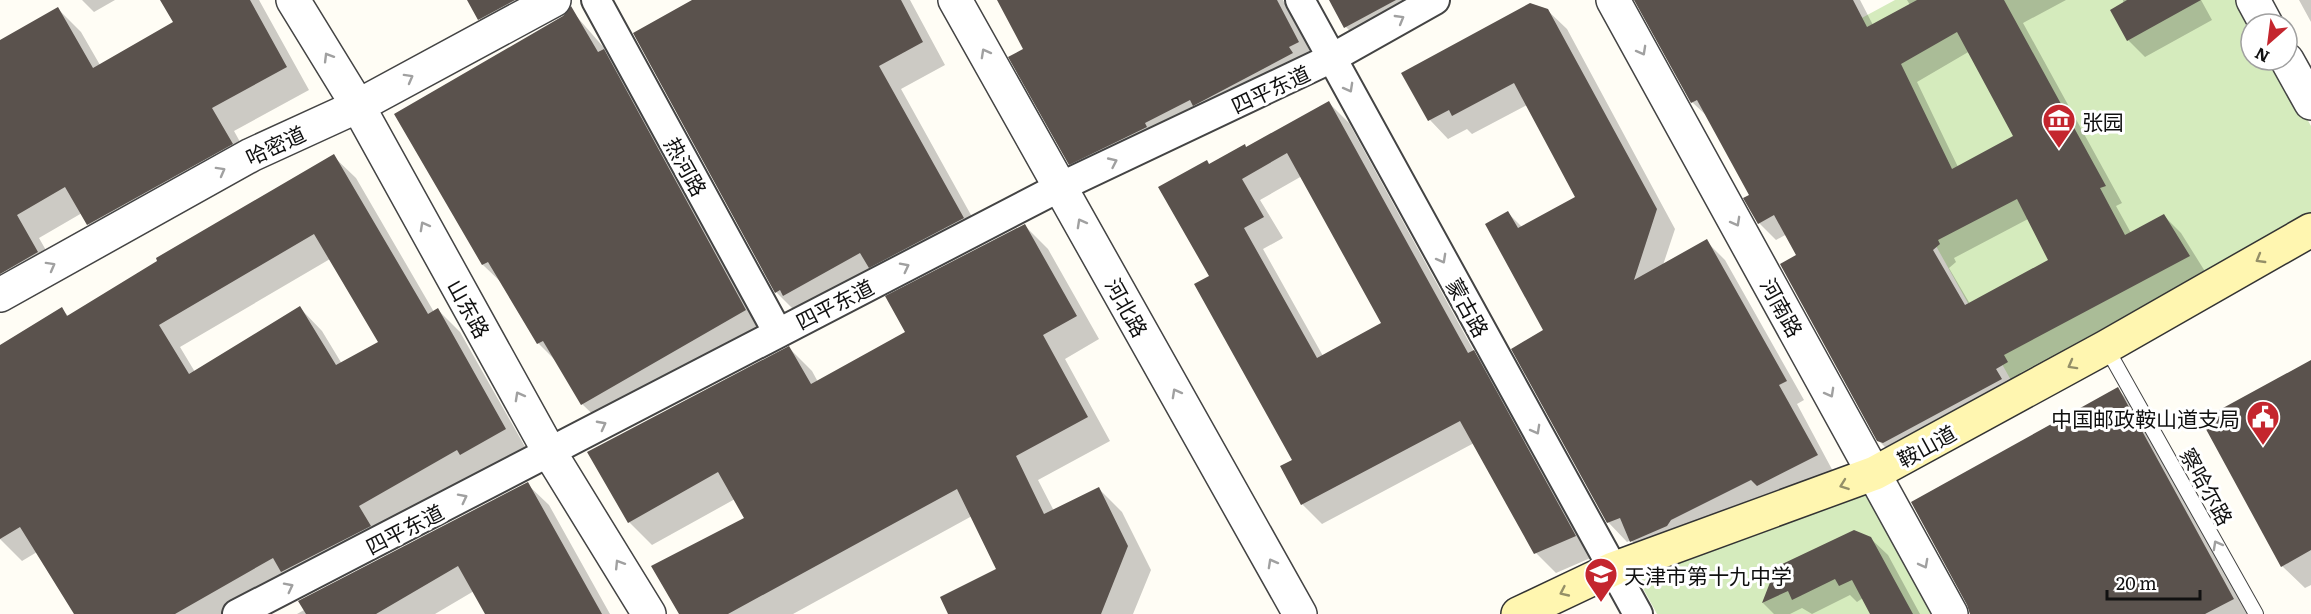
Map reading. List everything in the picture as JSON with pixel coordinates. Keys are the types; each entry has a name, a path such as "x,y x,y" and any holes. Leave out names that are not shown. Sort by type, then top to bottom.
{"main road":[{"name":"鞍山道","path":"1518,614 1613,569 1875,473 2106,347 2311,230"}],"street":[{"name":"山东路","path":"293,0 358,106 550,453 649,614"},
{"name":"哈密道","path":"0,295 251,155 358,106 554,0"},
{"name":"热河路","path":"596,0 778,333"},
{"name":"河北路","path":"956,0 1300,614"},
{"name":"蒙古路","path":"1300,0 1638,614"},
{"name":"四平东道","path":"237,614 1060,187 1332,58 1434,0"},
{"name":"河南路","path":"1613,0 1951,614"},
{"path":"2294,72 2311,103"}],"lane":[{"name":"察哈尔路","path":"2106,347 2256,614"}],"green space":[{"name":"张园","path":"1895,0 2240,0 2246,12 2239,12 2239,72 2281,72 2311,126 2311,217 2012,382 1821,40"},
{"path":"1862,475 1934,614 1657,614 1633,570"}],"building":[{"path":"160,0 250,0 287,67 212,108 233,144 87,225 65,187 17,215 38,252 0,274 0,40 58,7 93,68 173,22"},
{"path":"467,0 515,0 478,20"},
{"path":"692,0 901,0 923,42 879,66 964,218 869,268 860,253 783,296 780,290 775,293 633,33"},
{"path":"997,0 1277,0 1299,42 1289,47 1293,53 1193,106 1190,100 1145,123 1147,127 1069,165 1008,57 1023,49"},
{"path":"1329,0 1396,0 1344,28"},
{"path":"1634,0 1853,0 1867,27 1917,0 2004,0 2106,186 2100,188 2125,235 2164,214 2190,256 2004,355 2008,362 1996,369 2002,379 1883,443 1877,441 1780,264 1796,255 1774,215 1758,224 1743,198 1749,195 1697,100 1691,103","holes":["1957,32 2013,136 1952,169 1901,64","2017,199 2048,260 1965,305 1933,250 1940,244 1938,240"]},
{"path":"2127,0 2201,0 2127,41 2110,10"},
{"path":"1530,3 1548,9 1657,209 1634,280 1707,239 1787,381 1779,385 1818,455 1757,486 1751,480 1671,520 1667,526 1630,542 1620,518 1607,523 1511,349 1543,330 1485,224 1508,211 1518,228 1575,197 1514,83 1452,116 1449,110 1428,121 1401,73"},
{"path":"571,6 598,52 604,49 746,310 581,405 543,341 537,344 488,262 482,265 394,114 563,16"},
{"path":"1329,101 1468,353 1474,350 1576,536 1534,554 1460,421 1301,505 1280,466 1292,460 1194,284 1209,276 1158,187 1207,160 1209,164 1245,144 1246,147","holes":["1287,153 1381,323 1317,358 1244,228 1264,217 1242,179"]},
{"path":"334,154 428,314 438,308 506,429 460,455 457,450 359,506 371,526 281,572 273,558 175,614 74,614 20,527 0,539 0,345 62,307 67,316 157,261 156,258","holes":["314,234 378,342 336,365 300,306 189,374 159,325"]},
{"path":"1025,224 1077,316 1043,335 1088,417 1016,456 1044,514 1099,487 1128,546 1101,614 948,614 940,597 996,569 957,489 728,614 679,614 651,566 744,518 718,472 628,523 587,452 789,346 811,384 905,332 885,296"},
{"name":"中国邮政鞍山道支局","path":"2311,360 2311,550 2281,567 2201,420"},
{"path":"2118,387 2234,599 2205,614 1970,614 1911,502"},
{"path":"528,482 602,614 485,614 458,566 376,614 306,614 298,601"},
{"path":"1854,530 1871,537 1913,614 1870,614 1852,580 1839,586 1835,579 1792,600 1788,591 1762,603 1776,567"}],"place":[{"name":"张园","path":"2059,149"},
{"name":"中国邮政鞍山道支局","path":"2263,446"},
{"name":"天津市第十九中学","path":"1601,603"}]}
